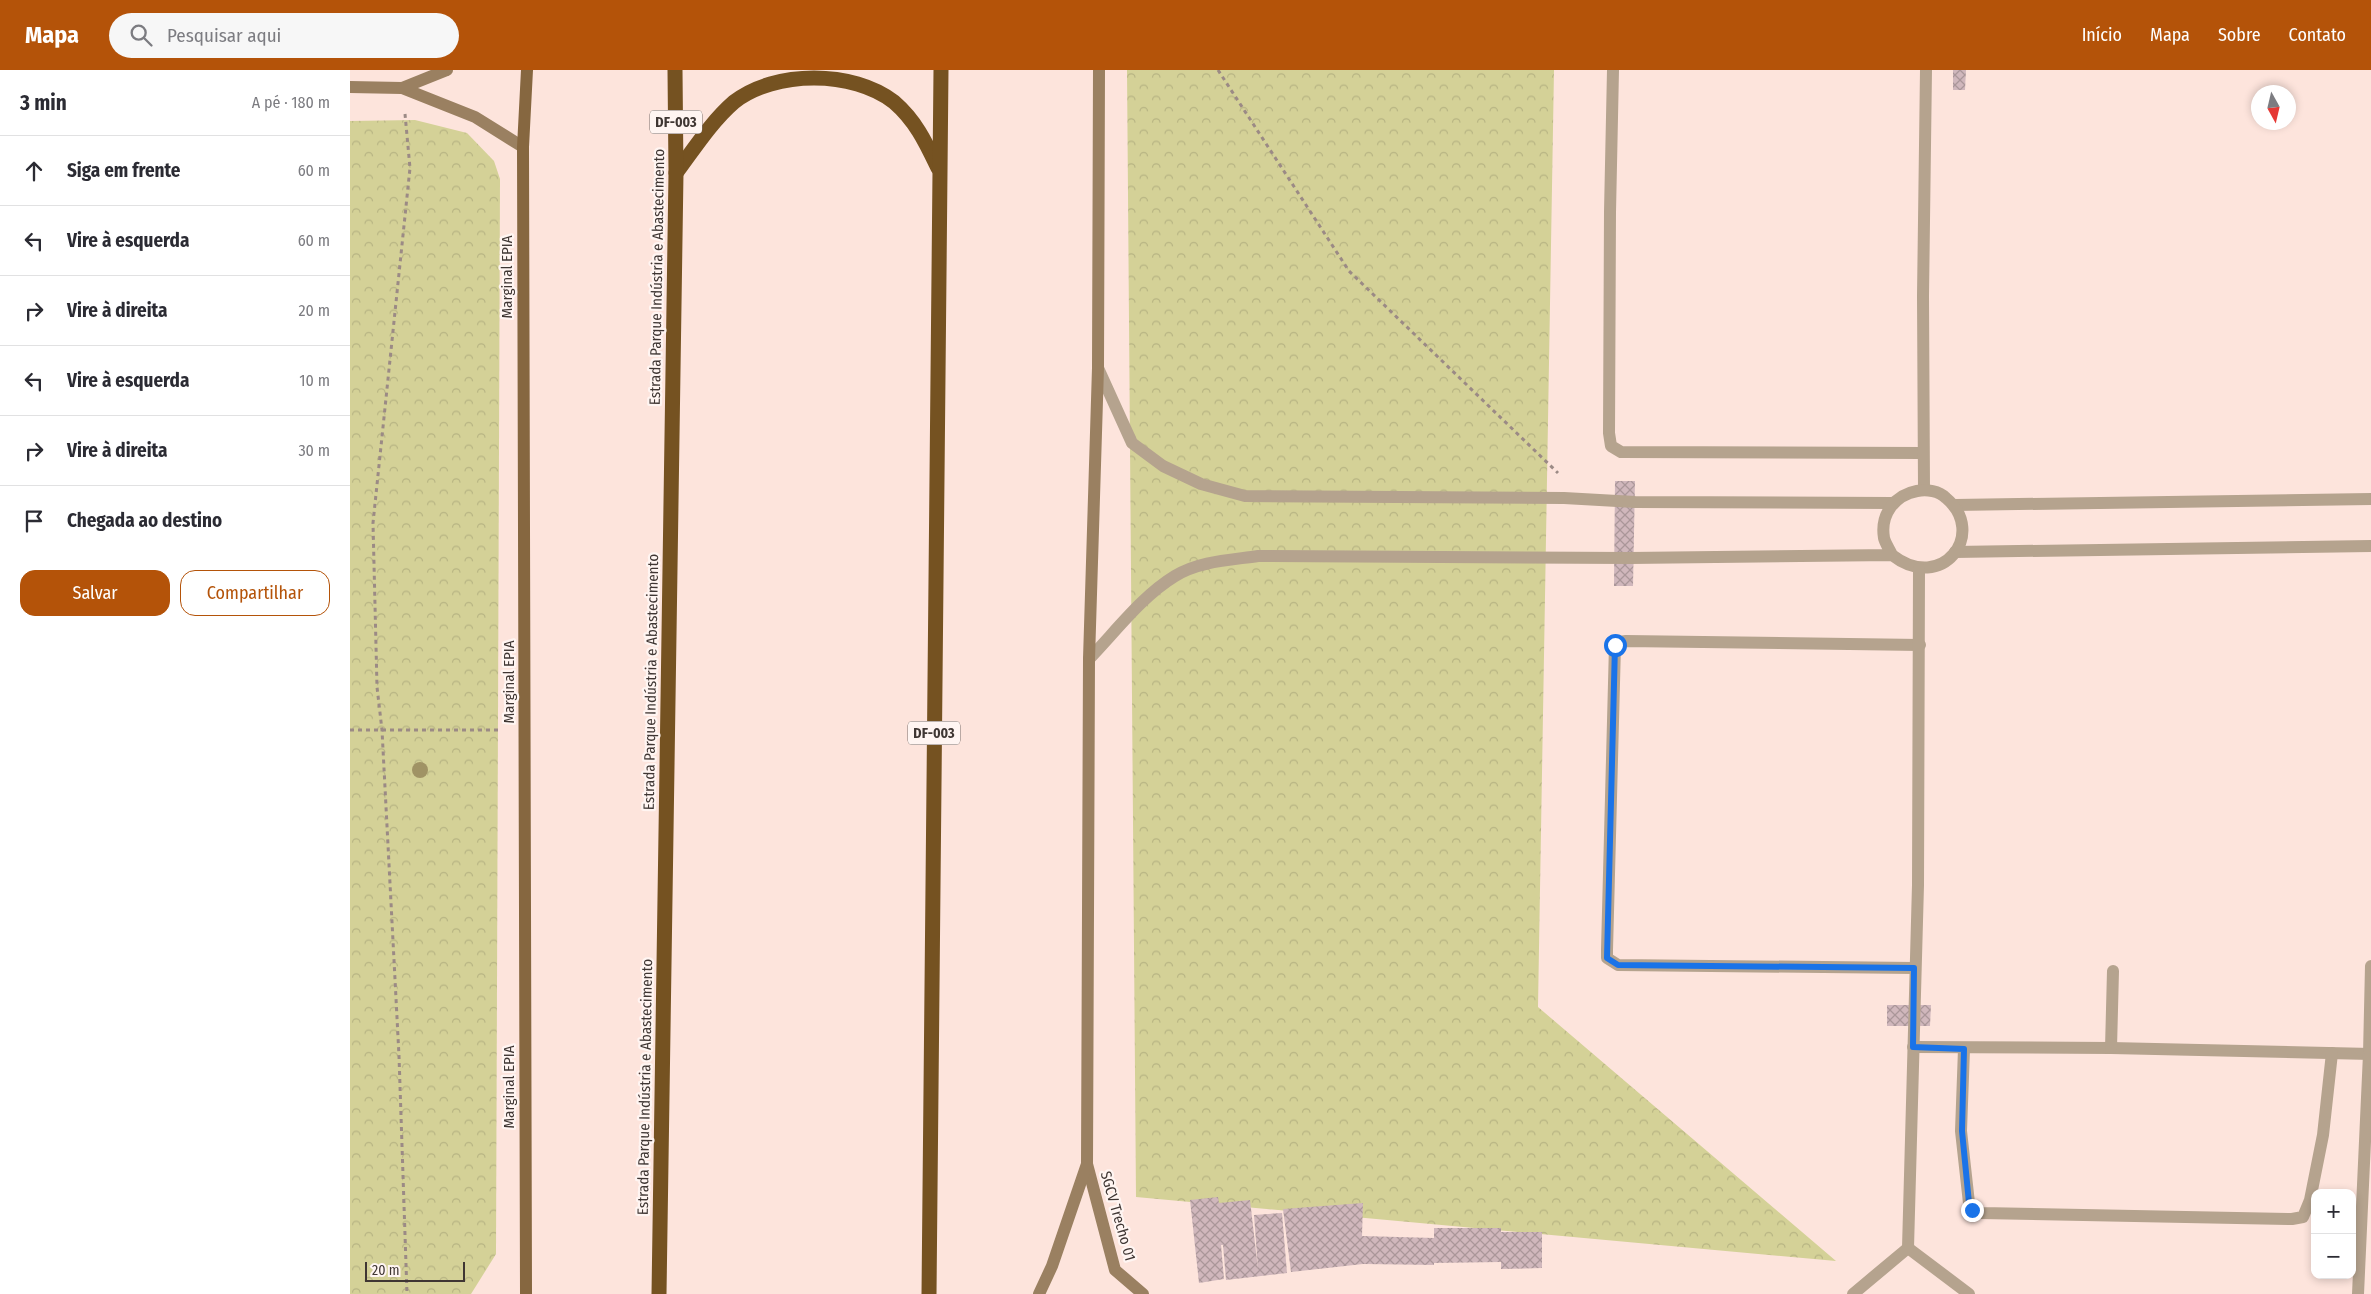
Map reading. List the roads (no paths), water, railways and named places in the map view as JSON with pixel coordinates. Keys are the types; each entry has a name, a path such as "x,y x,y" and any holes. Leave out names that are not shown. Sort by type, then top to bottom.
{"highway":[{"name":"Estrada Parque Indústria e Abastecimento","path":"658,1294 676,173 675,70"},
{"name":"DF-003","path":"929,1294 941,70"},
{"path":"676,173 705,132 735,101 772,81 814,75 856,82 893,102 922,133 940,172"}],"main road":[{"name":"Marginal EPIA","path":"523,1291 526,730 523,147 527,70"}],"street":[{"path":"402,88 447,70"},
{"path":"1039,1294 1052,1266 1086,1164 1089,659 1098,368 1099,70"},
{"path":"350,87 402,88 475,117 523,147"},
{"name":"SGCV Trecho 01","path":"1086,1164 1115,1270 1143,1294"}],"lane":[{"path":"1613,70 1610,212 1609,433 1611,446 1621,452 1922,453"},
{"path":"1924,490 1922,453 1926,70"},
{"path":"1098,368 1132,443 1163,466 1201,484 1246,496 1564,498 1635,502 1892,503"},
{"path":"1924,490 1941,494 1955,505 1962,520 1962,537 1955,552 1946,562 1933,568 1919,569 1905,564 1892,555 1884,539 1884,520 1892,503 1906,493 1924,490"},
{"path":"1955,505 2371,499"},
{"path":"1955,552 2371,546"},
{"path":"1089,659 1147,598 1176,575 1221,561 1258,556 1630,558 1892,555"},
{"path":"1853,1294 1908,1248 1914,968 1918,886 1919,569"},
{"path":"1914,968 1618,965 1607,958 1613,653 1615,645 1626,641 1920,645"},
{"path":"2358,1294 2370,1054 2371,966"},
{"path":"2112,1048 2113,971"},
{"path":"1913,1047 1964,1049 2112,1048 2370,1054"},
{"path":"1964,1049 1962,1131 1969,1203 1972,1210 1981,1214 2292,1218 2303,1217 2310,1200 2323,1135 2332,1053"},
{"path":"1908,1248 1969,1294"}]}
